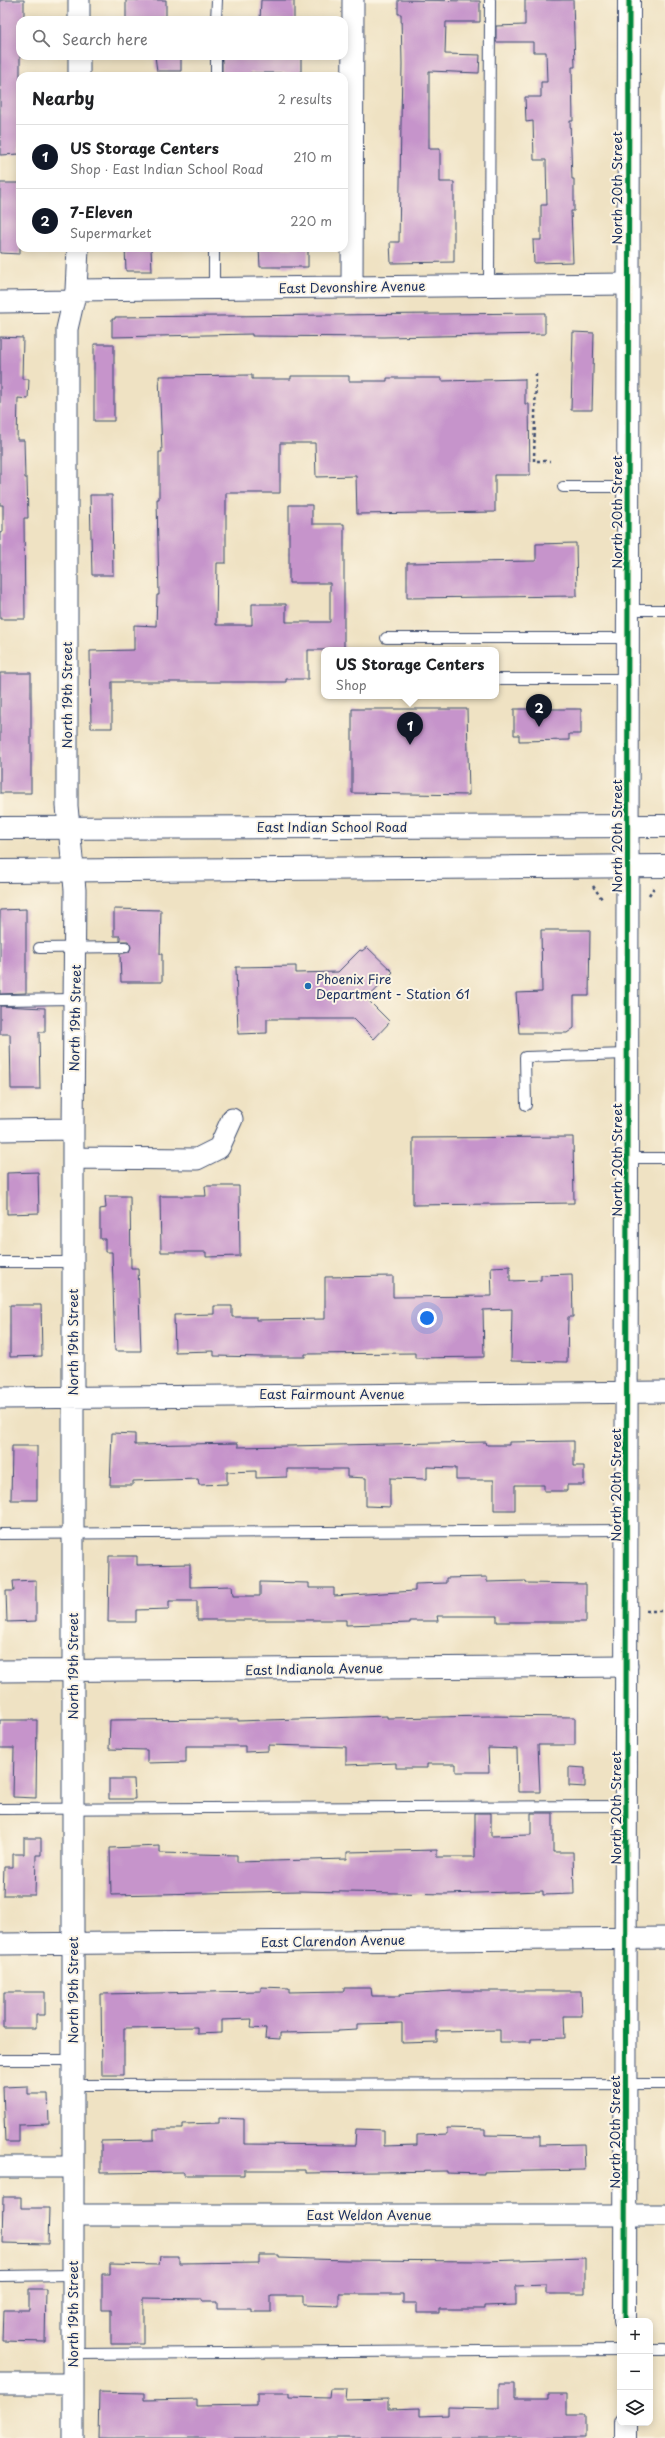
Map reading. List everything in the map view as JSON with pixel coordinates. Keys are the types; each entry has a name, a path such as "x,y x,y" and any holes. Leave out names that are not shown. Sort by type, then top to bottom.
{"street":[{"path":"79,0 79,16"},
{"path":"352,287 353,0"},
{"name":"North 20th Street","path":"625,2318 627,1939 626,1393 628,1158 627,866 629,0"},
{"path":"79,60 79,72"},
{"name":"North 19th Street","path":"73,2438 74,2085 72,1671 74,1533 73,1129 75,948 73,870 67,806 67,329 74,295 78,252"},
{"name":"East Devonshire Avenue","path":"0,302 74,295 214,288 628,284"},
{"name":"East Indian School Road","path":"0,828 69,829 665,826"},
{"path":"0,871 627,866 661,875"},
{"path":"74,1158 197,1159 219,1148 232,1119"},
{"path":"0,1130 73,1129"},
{"name":"East Fairmount Avenue","path":"0,1398 665,1392"},
{"name":"East Indianola Avenue","path":"0,1672 627,1666"},
{"name":"East Clarendon Avenue","path":"0,1944 665,1938"},
{"path":"0,2167 73,2167"},
{"name":"East Weldon Avenue","path":"73,2215 665,2215"},
{"path":"0,2384 73,2384"},
{"path":"625,2426 625,2438"}],"lane":[{"path":"216,0 216,16"},
{"path":"489,285 490,0"},
{"path":"216,60 216,72"},
{"path":"214,252 214,288"},
{"path":"563,487 628,487"},
{"path":"628,610 665,610"},
{"path":"386,638 628,638"},
{"path":"499,679 628,679"},
{"path":"39,948 125,947"},
{"path":"0,1000 75,999"},
{"path":"526,1104 525,1057 628,1054"},
{"path":"628,1158 665,1158"},
{"path":"0,1262 73,1262"},
{"path":"0,1534 627,1530"},
{"path":"0,1809 627,1806"},
{"path":"0,2060 73,2060"},
{"path":"74,2085 665,2084"},
{"path":"0,2276 73,2275"},
{"path":"74,2354 617,2350"},
{"path":"653,2350 665,2350"}],"path":[{"path":"536,374 534,461 550,461"},
{"path":"649,895 661,875"},
{"path":"590,882 602,899"},
{"path":"645,1611 665,1611"}],"building":[{"path":"0,0 24,0 24,16 16,16 16,60 20,60 20,72 16,72 16,154 0,155"},
{"path":"126,0 166,0 166,16 126,16"},
{"path":"261,0 294,0 294,16 260,16"},
{"path":"398,0 480,1 480,22 446,22 445,54 480,55 479,73 429,71 429,149 440,149 440,182 454,182 454,262 391,263 390,242 399,242 402,64 401,14 398,14"},
{"path":"525,0 573,0 575,67 572,67 573,121 570,121 572,179 574,179 574,211 571,211 573,262 534,263 533,240 541,240 541,205 547,205 546,160 534,160 533,121 526,122 525,97 541,97 541,82 547,82 546,52 533,52 533,42 496,42 496,26 525,25"},
{"path":"156,60 181,60 181,71 157,71"},
{"path":"222,60 301,60 301,72 222,72"},
{"path":"0,183 16,183 16,252 20,252 20,254 0,253"},
{"path":"125,252 151,252 152,271 126,271"},
{"path":"259,252 308,252 308,267 260,267"},
{"path":"545,313 545,334 383,337 252,336 252,334 112,337 112,319 115,319 115,317"},
{"path":"573,332 594,333 592,410 571,410"},
{"path":"0,337 23,338 22,379 29,379 28,399 18,398 17,440 24,440 25,478 27,478 28,518 24,518 25,619 0,619 0,533 3,532 3,505 0,505"},
{"path":"94,344 114,344 114,421 94,421"},
{"path":"252,375 252,379 291,379 291,376 349,376 349,381 387,381 387,378 442,378 442,381 525,379 525,404 529,404 530,475 495,475 495,512 357,514 356,476 316,477 315,443 280,443 280,493 226,493 226,563 217,563 216,625 252,625 252,604 286,604 286,622 330,622 330,583 289,583 289,505 312,505 312,524 344,524 344,647 321,647 321,650 308,650 308,679 286,679 286,682 112,682 112,728 91,728 90,651 134,650 134,625 156,626 157,595 159,595 157,499 159,499 159,452 162,452 159,376"},
{"path":"90,495 112,495 113,575 92,575"},
{"path":"576,543 577,596 407,598 407,563 536,561 536,544"},
{"path":"0,673 31,673 31,793 0,793"},
{"path":"352,709 467,709 469,795 352,793"},
{"path":"514,709 581,709 581,734 569,734 569,740 519,741 519,735 514,735"},
{"path":"26,909 26,993 0,994 0,910"},
{"path":"114,909 161,910 160,954 162,954 162,982 121,982 120,954 129,952 131,947 128,941 120,941 120,936 114,936"},
{"path":"541,930 590,930 589,996 574,996 574,1028 567,1033 519,1033 516,993 542,992"},
{"name":"Phoenix Fire Department - Station 61","path":"367,947 393,972 367,999 390,1022 374,1039 354,1019 267,1019 267,1033 238,1034 236,967 296,966 296,973 338,972 360,950 362,951"},
{"path":"0,1006 45,1008 45,1032 39,1032 40,1089 11,1089 10,1034 0,1034"},
{"path":"573,1137 574,1203 413,1205 413,1138"},
{"path":"38,1172 39,1213 7,1214 7,1173"},
{"path":"205,1186 239,1186 240,1256 206,1257 206,1252 161,1252 160,1196 206,1196"},
{"path":"105,1196 130,1196 131,1268 138,1268 141,1351 115,1351 112,1252 105,1252 105,1239 100,1239 100,1209 106,1208"},
{"path":"510,1266 510,1281 541,1280 541,1275 572,1274 573,1317 568,1317 567,1362 511,1361 512,1309 483,1310 484,1357 415,1358 415,1353 305,1354 305,1357 265,1357 214,1356 214,1351 175,1352 174,1315 214,1314 214,1306 232,1306 232,1317 256,1317 256,1320 325,1319 325,1277 393,1276 393,1297 492,1296 491,1267"},
{"path":"10,1305 41,1305 42,1356 10,1357"},
{"path":"112,1433 135,1434 135,1445 238,1443 238,1447 486,1442 487,1445 509,1445 509,1442 574,1441 574,1466 584,1466 584,1485 567,1485 567,1491 544,1491 544,1485 515,1485 515,1510 494,1510 494,1480 456,1480 456,1468 427,1467 427,1479 390,1478 390,1507 366,1506 366,1478 347,1477 347,1469 287,1469 287,1477 256,1478 256,1471 227,1472 227,1484 199,1485 198,1479 133,1481 133,1485 110,1485"},
{"path":"12,1446 37,1446 37,1500 11,1500"},
{"path":"109,1556 137,1556 137,1565 190,1564 190,1587 232,1586 233,1596 260,1596 260,1582 309,1583 309,1588 334,1588 334,1596 415,1591 415,1584 446,1583 446,1578 487,1577 487,1582 526,1581 526,1583 586,1584 586,1622 497,1622 497,1616 437,1616 438,1621 410,1621 410,1623 346,1625 346,1620 197,1620 197,1601 169,1601 169,1609 136,1610 136,1622 108,1622"},
{"path":"36,1580 36,1621 7,1622 6,1591 14,1591 13,1581"},
{"path":"387,1716 387,1718 488,1716 575,1717 575,1745 538,1745 540,1792 518,1792 517,1749 488,1748 489,1772 456,1772 456,1764 427,1764 427,1768 396,1768 396,1763 346,1765 346,1747 268,1745 268,1751 245,1752 245,1746 186,1746 186,1762 147,1763 147,1750 109,1749 110,1720 238,1719 238,1721"},
{"path":"0,1720 37,1720 36,1798 13,1797 14,1748 0,1748"},
{"path":"569,1767 585,1768 585,1787 569,1786"},
{"path":"109,1779 134,1779 135,1799 109,1799"},
{"path":"475,1813 491,1813 491,1836 531,1835 531,1813 553,1813 553,1852 573,1852 574,1894 543,1895 543,1891 446,1894 298,1891 111,1895 110,1848 160,1846 160,1853 237,1855 237,1862 347,1859 347,1852 437,1850 437,1857 475,1857"},
{"path":"24,1838 41,1838 41,1855 36,1855 35,1895 3,1895 4,1867 13,1867 13,1854 24,1854"},
{"path":"261,1987 289,1988 289,1992 344,1991 344,1988 371,1988 372,1996 400,1996 400,1994 453,1991 581,1991 582,2016 564,2016 565,2038 531,2039 531,2042 500,2042 500,2030 437,2031 437,2042 402,2043 402,2023 357,2024 357,2030 338,2032 280,2033 280,2039 265,2038 266,2029 251,2028 252,2019 222,2020 222,2033 197,2034 197,2027 124,2028 124,2075 102,2075 101,1994 261,1991"},
{"path":"4,1992 45,1992 45,2015 36,2015 36,2028 4,2028"},
{"path":"28,2086 28,2094 48,2094 49,2124 19,2125 19,2142 5,2142 3,2087"},
{"path":"219,2118 244,2119 244,2144 355,2145 356,2129 384,2130 384,2146 417,2145 417,2135 447,2134 447,2128 485,2129 485,2135 540,2136 540,2145 584,2144 585,2170 484,2172 484,2174 446,2173 446,2171 306,2173 306,2170 244,2170 244,2175 184,2175 184,2172 101,2173 101,2141 154,2140 154,2129 183,2129 183,2124 219,2123"},
{"path":"3,2197 21,2197 21,2208 49,2208 48,2244 2,2243"},
{"path":"259,2255 279,2255 279,2258 347,2260 484,2261 585,2258 585,2294 546,2294 546,2285 516,2286 516,2305 484,2306 484,2309 439,2309 439,2313 417,2313 417,2303 403,2303 403,2294 339,2294 339,2306 303,2305 303,2296 271,2296 271,2312 252,2312 252,2309 217,2309 217,2302 202,2302 202,2299 143,2298 143,2344 111,2344 111,2310 102,2310 102,2274 110,2274 110,2264 159,2265 160,2256 179,2256 179,2263 259,2262"},
{"path":"29,2289 46,2289 45,2342 3,2341 4,2310 29,2310"},
{"path":"499,2384 515,2384 515,2399 548,2399 548,2394 567,2394 567,2415 585,2415 585,2438 98,2438 99,2392 144,2393 144,2400 197,2399 197,2406 257,2405 257,2393 289,2393 289,2397 329,2398 330,2389 347,2389 346,2400 388,2399 388,2409 420,2408 420,2416 448,2415 448,2407 499,2408"}],"cycle path":[{"path":"625,2318 629,0"}],"place":[{"name":"7-Eleven","path":"539,727"},
{"name":"US Storage Centers","path":"410,745"},
{"name":"Phoenix Fire Department - Station 61","path":"308,986"}]}
